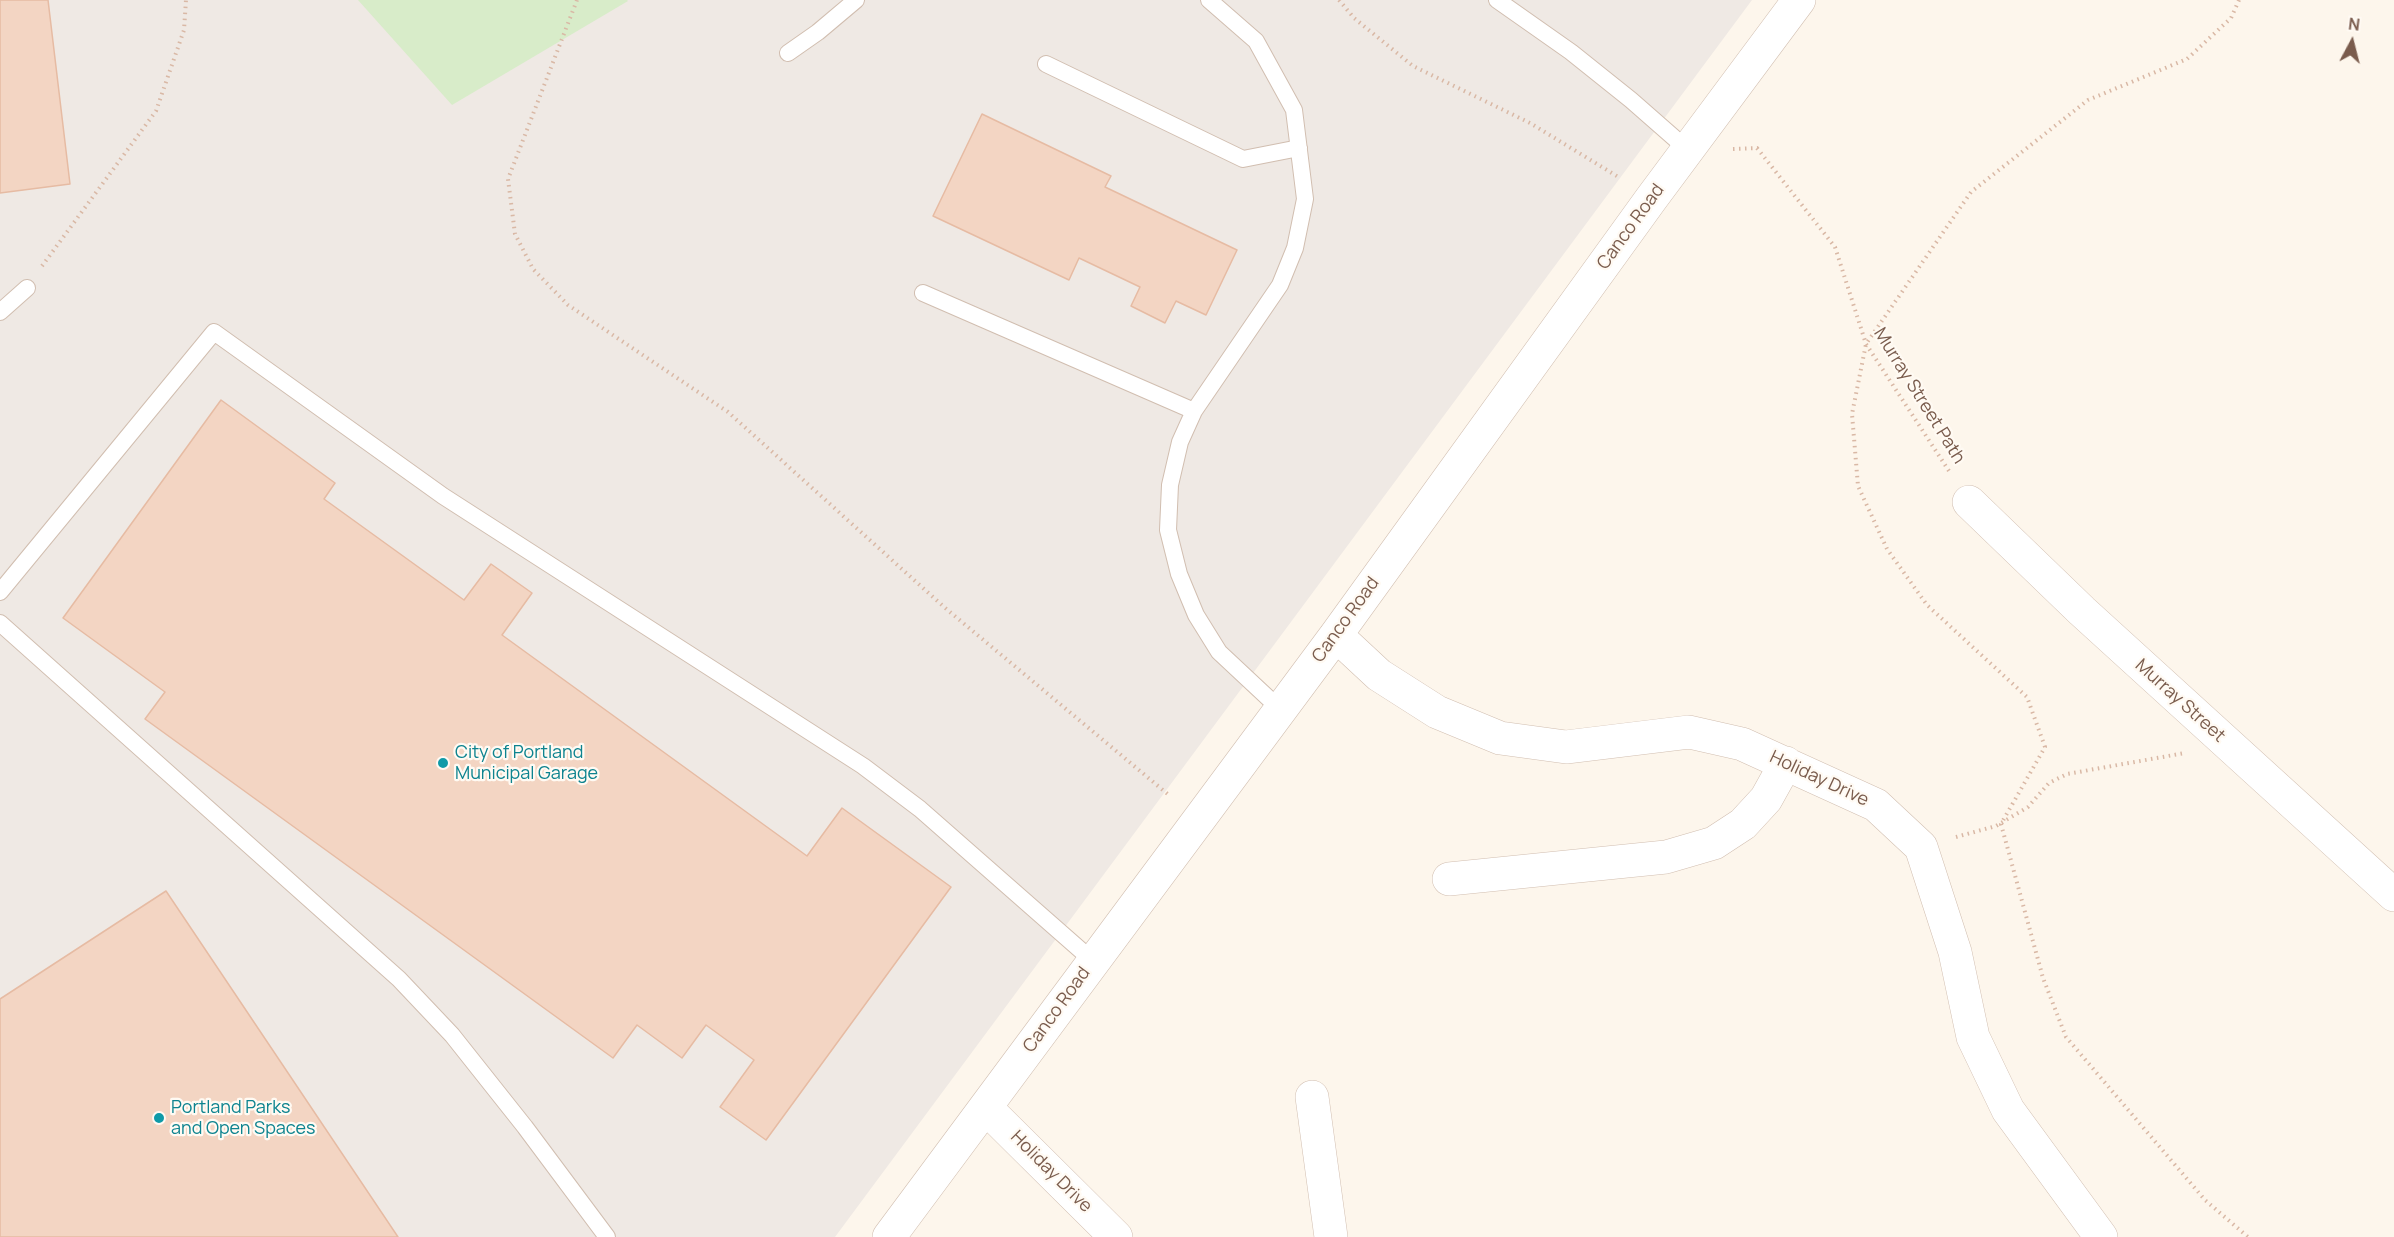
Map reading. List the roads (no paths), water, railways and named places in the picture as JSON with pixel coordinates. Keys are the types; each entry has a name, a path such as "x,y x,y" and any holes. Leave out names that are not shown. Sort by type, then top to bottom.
{"street":[{"name":"Canco Road","path":"889,1237 1281,710 1651,199 1799,0"},
{"name":"Murray Street","path":"1969,502 2082,611 2394,895"},
{"name":"Holiday Drive","path":"1336,635 1379,675 1437,712 1500,738 1566,747 1689,732 1742,744 1876,805 1921,847 1955,952 1973,1037 2008,1110 2101,1237"},
{"path":"1449,879 1666,857 1714,843 1743,824 1766,799 1786,763"},
{"path":"1312,1097 1331,1237"},
{"name":"Holiday Drive","path":"987,1108 1116,1237"}],"lane":[{"path":"788,53 818,32 856,0"},
{"path":"1209,0 1256,41 1294,111 1305,199 1295,248 1284,275 1194,411 1180,442 1170,485 1168,531 1179,574 1196,615 1218,652 1281,710"},
{"path":"1497,0 1571,52 1688,150"},
{"path":"1046,64 1244,159 1299,148"},
{"path":"0,312 27,288"},
{"path":"923,293 1194,411"},
{"path":"0,592 214,332 443,496 863,766 920,809 1093,961"},
{"path":"0,623 399,979 452,1035 525,1127 607,1237"}],"place":[{"name":"City of Portland Municipal Garage","path":"443,763"},
{"name":"Portland Parks and Open Spaces","path":"159,1118"}]}
